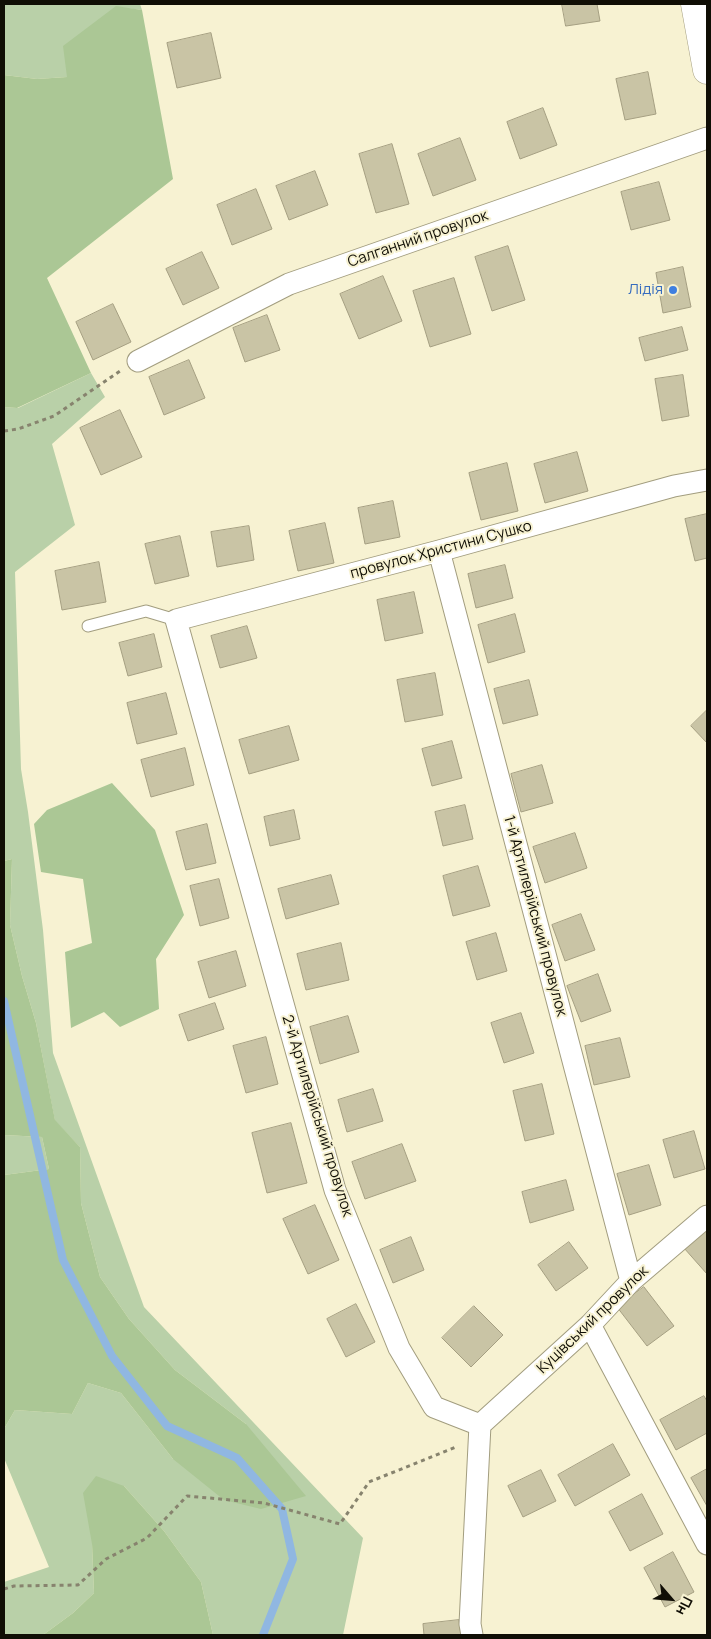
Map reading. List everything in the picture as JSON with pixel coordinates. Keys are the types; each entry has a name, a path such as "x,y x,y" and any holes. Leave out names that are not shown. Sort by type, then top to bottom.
{"street":[{"path":"695,4 707,70"},
{"name":"Салганний провулок","path":"138,361 289,284 707,138"},
{"name":"провулок Христини Сушко","path":"176,620 439,551 674,486 707,480"},
{"name":"1-й Артилерійський провулок","path":"439,551 632,1281"},
{"name":"2-й Артилерійський провулок","path":"176,620 335,1190 399,1348 434,1407 480,1425"},
{"name":"Куцівський провулок","path":"480,1425 590,1324 632,1281 707,1216"},
{"path":"590,1324 707,1544"},
{"path":"472,1635 470,1624 480,1425"}],"lane":[{"path":"88,626 146,611 176,620"}],"path":[{"path":"4,431 18,429 54,416 107,379 138,361"},
{"path":"4,1589 14,1586 78,1585 106,1559 147,1538 187,1496 264,1503 340,1524 369,1482 462,1445 480,1425"}],"green space":[{"path":"4,4 140,4 142,10 116,7 67,77 37,79 4,75"},
{"path":"116,6 142,10 173,179 47,278 91,373 17,408 4,407 4,75 37,79 67,77 63,46"},
{"path":"91,373 105,397 52,444 75,525 15,572 21,769 43,930 53,1053 144,1307 363,1538 343,1635 213,1635 201,1582 164,1531 124,1486 92,1544 94,1593 73,1613 43,1635 4,1635 4,1582 49,1567 4,1458 4,1429 15,1410 72,1414 88,1383 121,1393 173,1459 246,1424 175,1370 129,1319 100,1277 81,1203 80,1147 55,1121 36,1023 10,925 12,859 4,861 4,407 18,408"},
{"path":"112,783 155,830 184,915 156,959 159,1009 120,1027 104,1012 71,1028 65,952 92,943 83,879 41,872 34,824 47,810"},
{"path":"12,859 10,925 36,1023 55,1120 80,1147 81,1203 100,1277 129,1319 175,1370 246,1424 306,1496 261,1509 224,1500 173,1459 121,1393 88,1383 72,1414 15,1410 4,1429 4,1175 49,1169 42,1137 4,1135 4,861"},
{"path":"4,1135 42,1137 49,1169 4,1175"},
{"path":"96,1476 124,1486 164,1531 201,1582 213,1635 43,1635 73,1613 94,1593 92,1544 83,1493"}],"building":[{"path":"562,4 597,4 600,21 566,26"},
{"path":"211,33 221,78 177,88 167,43"},
{"path":"648,72 656,114 625,120 616,79"},
{"path":"543,108 557,145 520,159 507,122"},
{"path":"460,138 476,180 433,196 418,154"},
{"path":"392,144 409,204 376,213 359,154"},
{"path":"315,171 328,205 289,220 276,186"},
{"path":"659,182 670,220 631,230 621,192"},
{"path":"256,189 272,229 232,245 217,205"},
{"path":"508,246 525,300 492,311 475,257"},
{"path":"202,252 219,288 183,305 166,269"},
{"name":"Лідія","path":"683,267 691,307 663,313 656,273"},
{"path":"383,276 402,321 359,339 340,294"},
{"path":"454,278 471,334 430,347 413,291"},
{"path":"113,304 131,342 93,360 76,322"},
{"path":"267,315 280,350 245,362 233,328"},
{"path":"682,327 688,350 645,361 639,338"},
{"path":"189,360 205,398 164,415 149,377"},
{"path":"683,375 689,416 662,421 655,379"},
{"path":"120,410 142,457 101,475 80,428"},
{"path":"577,452 588,491 545,503 534,464"},
{"path":"507,463 518,511 481,520 469,473"},
{"path":"393,501 400,537 365,544 358,508"},
{"path":"707,514 707,558 695,561 685,519"},
{"path":"325,523 334,563 298,571 289,531"},
{"path":"249,526 254,560 217,567 211,532"},
{"path":"180,536 189,576 155,584 145,544"},
{"path":"99,562 106,602 62,610 55,571"},
{"path":"505,565 513,598 476,608 468,574"},
{"path":"414,592 423,633 385,641 377,600"},
{"path":"515,614 525,652 488,663 478,625"},
{"path":"247,626 257,658 220,668 211,636"},
{"path":"154,634 162,667 128,676 119,643"},
{"path":"435,673 443,715 405,722 397,680"},
{"path":"529,680 538,715 503,724 494,689"},
{"path":"166,693 177,734 137,744 127,703"},
{"path":"707,710 707,743 691,726"},
{"path":"289,726 299,760 249,774 239,740"},
{"path":"452,741 462,778 432,786 422,749"},
{"path":"185,748 194,785 151,797 141,760"},
{"path":"542,765 553,803 521,812 511,774"},
{"path":"465,805 473,839 443,846 435,812"},
{"path":"294,810 300,839 270,846 264,817"},
{"path":"207,824 216,863 186,870 176,832"},
{"path":"575,833 587,868 545,883 533,847"},
{"path":"478,866 490,906 453,916 443,876"},
{"path":"331,875 339,904 286,919 278,889"},
{"path":"219,879 229,918 200,926 190,886"},
{"path":"581,914 595,950 565,961 552,925"},
{"path":"496,933 507,971 477,980 466,942"},
{"path":"341,943 349,980 306,990 297,954"},
{"path":"236,951 246,986 209,998 198,962"},
{"path":"598,974 611,1011 581,1022 567,986"},
{"path":"215,1003 224,1029 188,1041 179,1015"},
{"path":"521,1013 534,1053 504,1063 491,1023"},
{"path":"348,1016 359,1052 320,1064 310,1027"},
{"path":"266,1037 278,1084 246,1093 233,1046"},
{"path":"620,1038 630,1077 594,1085 585,1046"},
{"path":"542,1084 554,1134 525,1141 513,1091"},
{"path":"373,1089 383,1121 347,1132 338,1100"},
{"path":"291,1123 307,1183 267,1193 252,1133"},
{"path":"694,1131 705,1169 674,1178 663,1140"},
{"path":"402,1144 416,1181 365,1199 352,1162"},
{"path":"649,1165 661,1205 629,1215 617,1174"},
{"path":"566,1180 574,1210 530,1223 522,1192"},
{"path":"315,1205 339,1260 308,1274 283,1219"},
{"path":"707,1227 707,1274 684,1248"},
{"path":"411,1237 424,1270 393,1283 380,1250"},
{"path":"569,1242 588,1268 556,1291 538,1265"},
{"path":"644,1287 674,1326 647,1346 617,1307"},
{"path":"356,1304 375,1342 346,1357 327,1319"},
{"path":"474,1306 503,1335 471,1367 442,1338"},
{"path":"704,1396 707,1401 707,1433 676,1450 660,1420"},
{"path":"613,1444 630,1475 575,1506 558,1475"},
{"path":"707,1469 707,1506 691,1478"},
{"path":"541,1470 556,1501 523,1517 508,1486"},
{"path":"642,1494 663,1534 630,1551 609,1512"},
{"path":"673,1552 694,1592 665,1607 644,1568"},
{"path":"459,1620 461,1635 424,1635 423,1624"}],"waterway":[{"path":"4,1001 63,1260 112,1356 167,1426 237,1458 282,1509 293,1559 263,1635"}],"place":[{"name":"Лідія","path":"673,290"}]}
